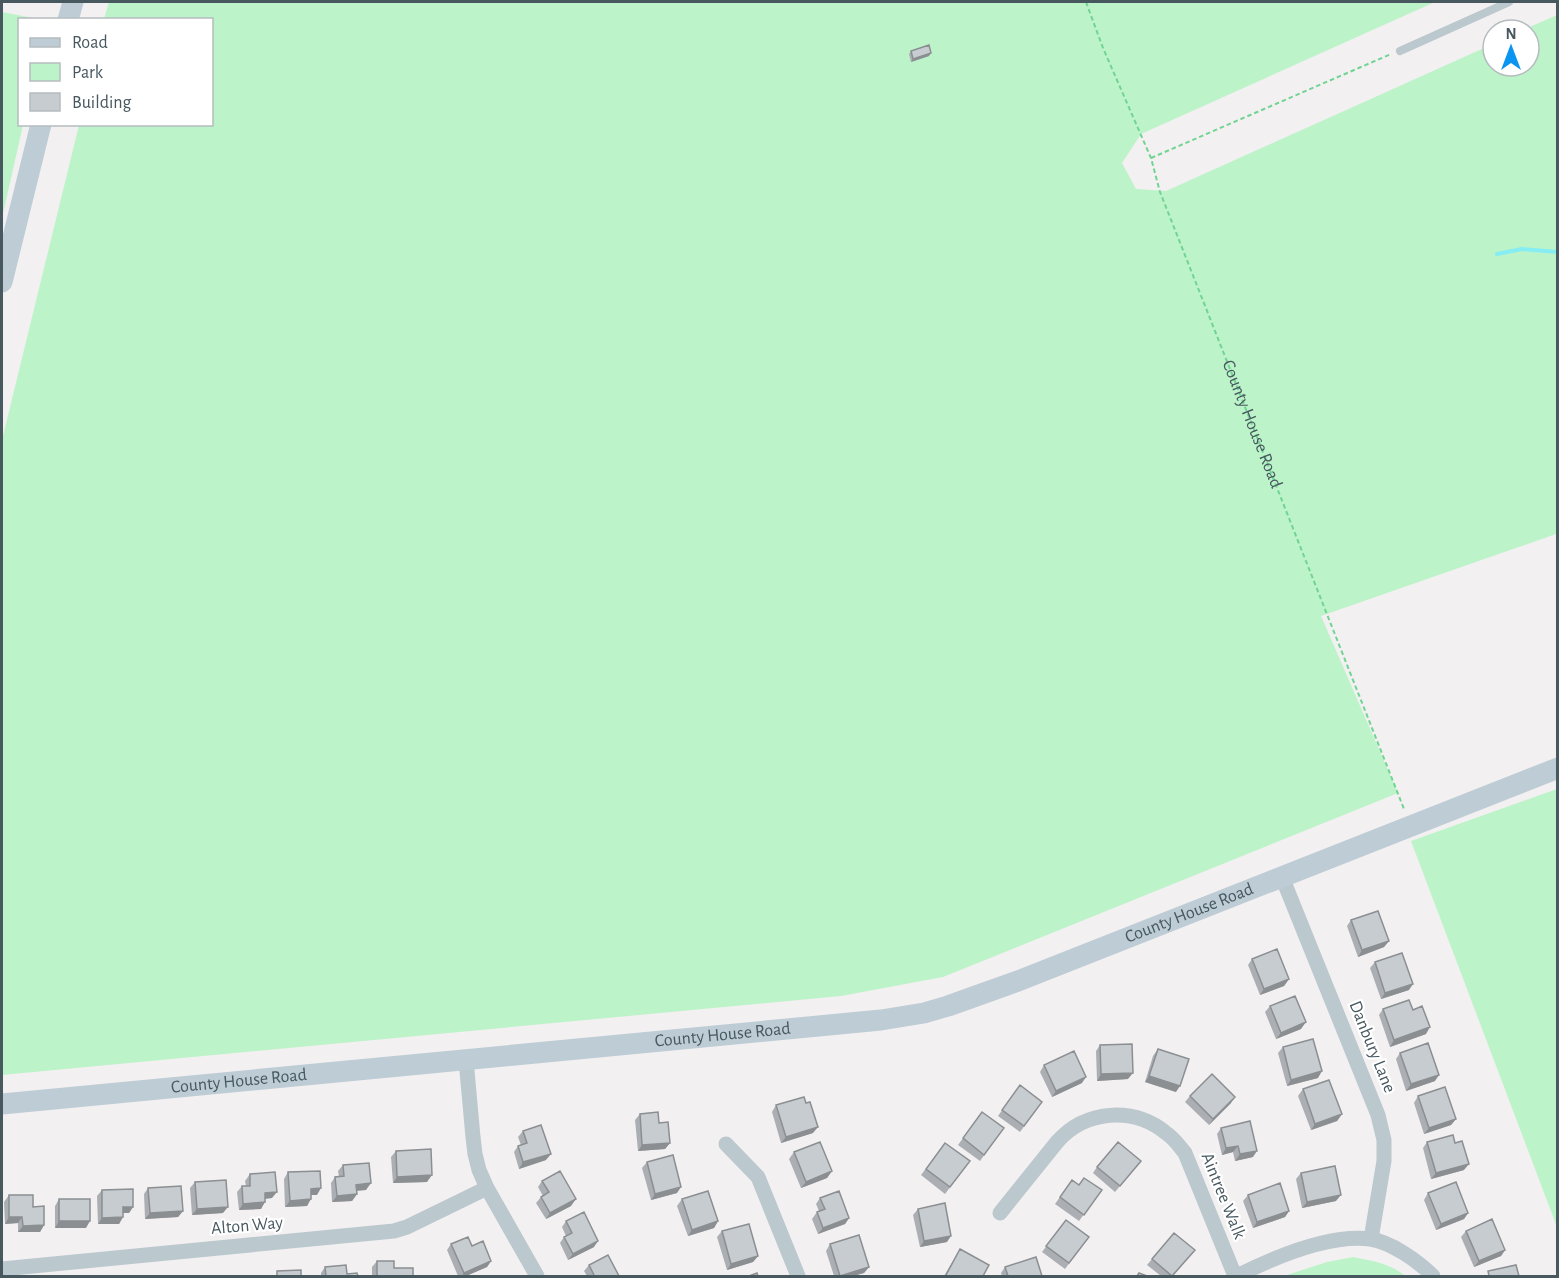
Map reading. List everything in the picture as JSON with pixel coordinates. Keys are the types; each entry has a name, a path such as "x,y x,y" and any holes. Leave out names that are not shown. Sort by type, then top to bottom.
{"street":[{"path":"69,18 73,2"},
{"path":"2,282 41,126"},
{"name":"County House Road","path":"2,1104 881,1020 924,1012 1008,985 1557,768"},
{"name":"Danbury Lane","path":"1282,877 1378,1115 1384,1140 1384,1161 1371,1239"},
{"path":"466,1060 475,1154 487,1188 537,1276"},
{"name":"Aintree Walk","path":"1000,1213 1057,1142 1076,1125 1102,1116 1118,1114 1138,1117 1166,1133 1176,1141 1185,1154 1236,1276"},
{"path":"726,1144 759,1177 798,1276"},
{"name":"Alton Way","path":"2,1269 394,1231 407,1227 487,1188"},
{"path":"1236,1276 1265,1262 1304,1249 1339,1240 1371,1239 1400,1250 1433,1276"}],"lane":[{"path":"1400,51 1509,2"}],"path":[{"name":"County House Road","path":"1086,2 1103,48 1151,158 1160,192 1411,825"},
{"path":"1151,158 1400,51"}],"green space":[{"path":"109,2 1435,2 1141,134 1122,163 1136,189 1166,191 1481,49 1481,78 1541,78 1541,22 1557,15 1558,530 1556,534 1321,616 1398,793 943,977 841,996 2,1075 2,440 79,126 213,126 213,18 104,18"},
{"path":"2,12 33,18 18,18 18,126 23,126 2,218"},
{"path":"1558,789 1557,1227 1411,841"},
{"path":"1353,1257 1387,1265 1405,1276 1284,1276 1327,1262"}],"building":[{"path":"929,45 931,53 913,59 911,51"},
{"path":"1378,911 1389,941 1362,950 1351,920"},
{"path":"1277,949 1289,979 1264,989 1252,959"},
{"path":"1402,953 1413,984 1385,993 1375,962"},
{"path":"1295,996 1306,1022 1281,1033 1270,1006"},
{"path":"1409,1000 1413,1010 1422,1006 1430,1027 1394,1040 1383,1009"},
{"path":"1313,1039 1322,1071 1291,1080 1283,1047"},
{"path":"1428,1043 1439,1075 1411,1084 1400,1053"},
{"path":"1132,1044 1133,1073 1101,1074 1100,1045"},
{"path":"1158,1049 1189,1059 1180,1086 1149,1076"},
{"path":"1074,1051 1086,1077 1056,1091 1044,1065"},
{"path":"1212,1074 1235,1097 1213,1119 1190,1096"},
{"path":"1329,1080 1342,1114 1315,1124 1303,1089"},
{"path":"1020,1085 1042,1102 1024,1126 1002,1110"},
{"path":"1445,1087 1456,1119 1429,1128 1418,1096"},
{"path":"804,1097 806,1103 810,1102 818,1127 786,1137 776,1105"},
{"path":"658,1112 659,1123 668,1122 670,1143 642,1145 640,1114"},
{"path":"982,1112 1004,1128 984,1155 963,1138"},
{"path":"1250,1121 1257,1151 1240,1154 1238,1146 1226,1148 1221,1128"},
{"path":"541,1125 551,1154 523,1162 518,1146 527,1143 523,1131"},
{"path":"1453,1135 1455,1143 1462,1141 1469,1164 1436,1173 1427,1142"},
{"path":"820,1142 832,1171 806,1182 794,1152"},
{"path":"1118,1142 1141,1161 1120,1186 1097,1167"},
{"path":"945,1143 970,1161 950,1187 926,1169"},
{"path":"431,1149 432,1175 397,1177 396,1151"},
{"path":"673,1155 681,1187 655,1194 647,1162"},
{"path":"369,1163 371,1183 356,1185 357,1194 337,1196 335,1177 344,1176 343,1165"},
{"path":"1335,1166 1341,1195 1307,1202 1301,1173"},
{"path":"320,1171 321,1188 311,1189 311,1199 290,1201 288,1172"},
{"path":"560,1171 576,1199 550,1213 541,1197 549,1192 542,1181"},
{"path":"275,1172 277,1192 265,1193 265,1202 243,1204 242,1186 250,1186 250,1174"},
{"path":"1084,1178 1102,1190 1084,1215 1060,1197 1072,1180 1079,1185"},
{"path":"226,1180 228,1207 197,1209 195,1182"},
{"path":"1456,1182 1468,1213 1441,1224 1428,1193"},
{"path":"1280,1183 1289,1211 1257,1222 1248,1195"},
{"path":"181,1186 183,1211 150,1213 148,1188"},
{"path":"133,1189 133,1207 123,1207 123,1217 102,1218 102,1190"},
{"path":"708,1191 718,1221 692,1230 682,1199"},
{"path":"839,1191 849,1218 823,1228 817,1212 825,1209 820,1198"},
{"path":"9,1195 33,1195 33,1207 44,1206 44,1225 23,1226 22,1217 9,1217"},
{"path":"59,1199 90,1199 90,1221 59,1221"},
{"path":"945,1203 951,1236 924,1241 918,1209"},
{"path":"584,1212 598,1241 573,1254 564,1237 572,1233 566,1221"},
{"path":"1492,1219 1505,1250 1479,1261 1466,1231"},
{"path":"1066,1220 1089,1237 1069,1263 1046,1246"},
{"path":"749,1224 758,1256 731,1264 722,1231"},
{"path":"1174,1233 1195,1250 1172,1276 1152,1259"},
{"path":"859,1235 869,1267 840,1276 830,1244"},
{"path":"468,1237 472,1246 483,1241 491,1261 464,1273 451,1244"},
{"path":"960,1249 989,1265 983,1276 946,1275"},
{"path":"608,1255 619,1276 591,1276 594,1275 589,1265"},
{"path":"1036,1257 1042,1276 1008,1276 1005,1267"},
{"path":"377,1261 394,1261 394,1268 413,1268 413,1276 377,1276"},
{"path":"346,1265 347,1274 357,1273 358,1276 326,1276 325,1267"},
{"path":"1516,1265 1519,1276 1489,1276 1488,1271"},
{"path":"301,1270 301,1276 277,1276 277,1271"}],"waterway":[{"path":"1497,254 1522,249 1558,252"}]}
